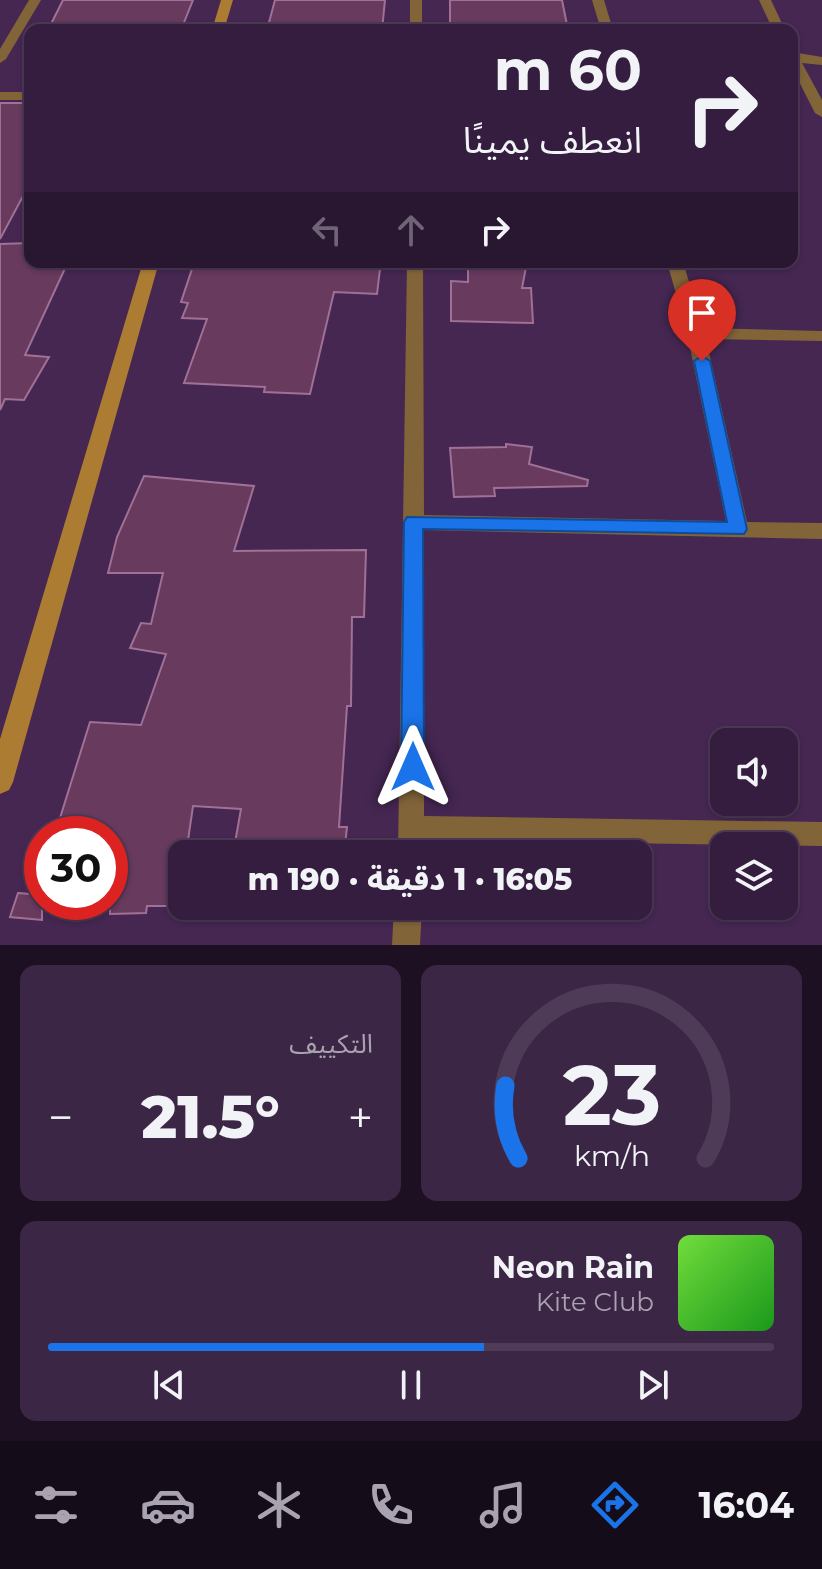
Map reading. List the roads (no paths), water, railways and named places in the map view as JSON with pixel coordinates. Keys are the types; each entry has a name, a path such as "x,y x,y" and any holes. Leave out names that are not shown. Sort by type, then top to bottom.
{"street":[{"path":"0,59 35,0"},
{"path":"220,24 227,0"},
{"path":"416,0 416,24"},
{"path":"598,0 605,24"},
{"path":"765,0 776,24"},
{"path":"798,58 822,61"},
{"path":"798,70 822,113"},
{"path":"798,95 810,95"},
{"path":"0,96 24,96"},
{"path":"0,782 149,268"},
{"path":"412,840 415,268"},
{"path":"677,268 696,333 738,529"},
{"path":"696,333 822,336"},
{"path":"414,522 822,531"},
{"path":"471,840 822,834"},
{"path":"406,945 407,920"}]}
